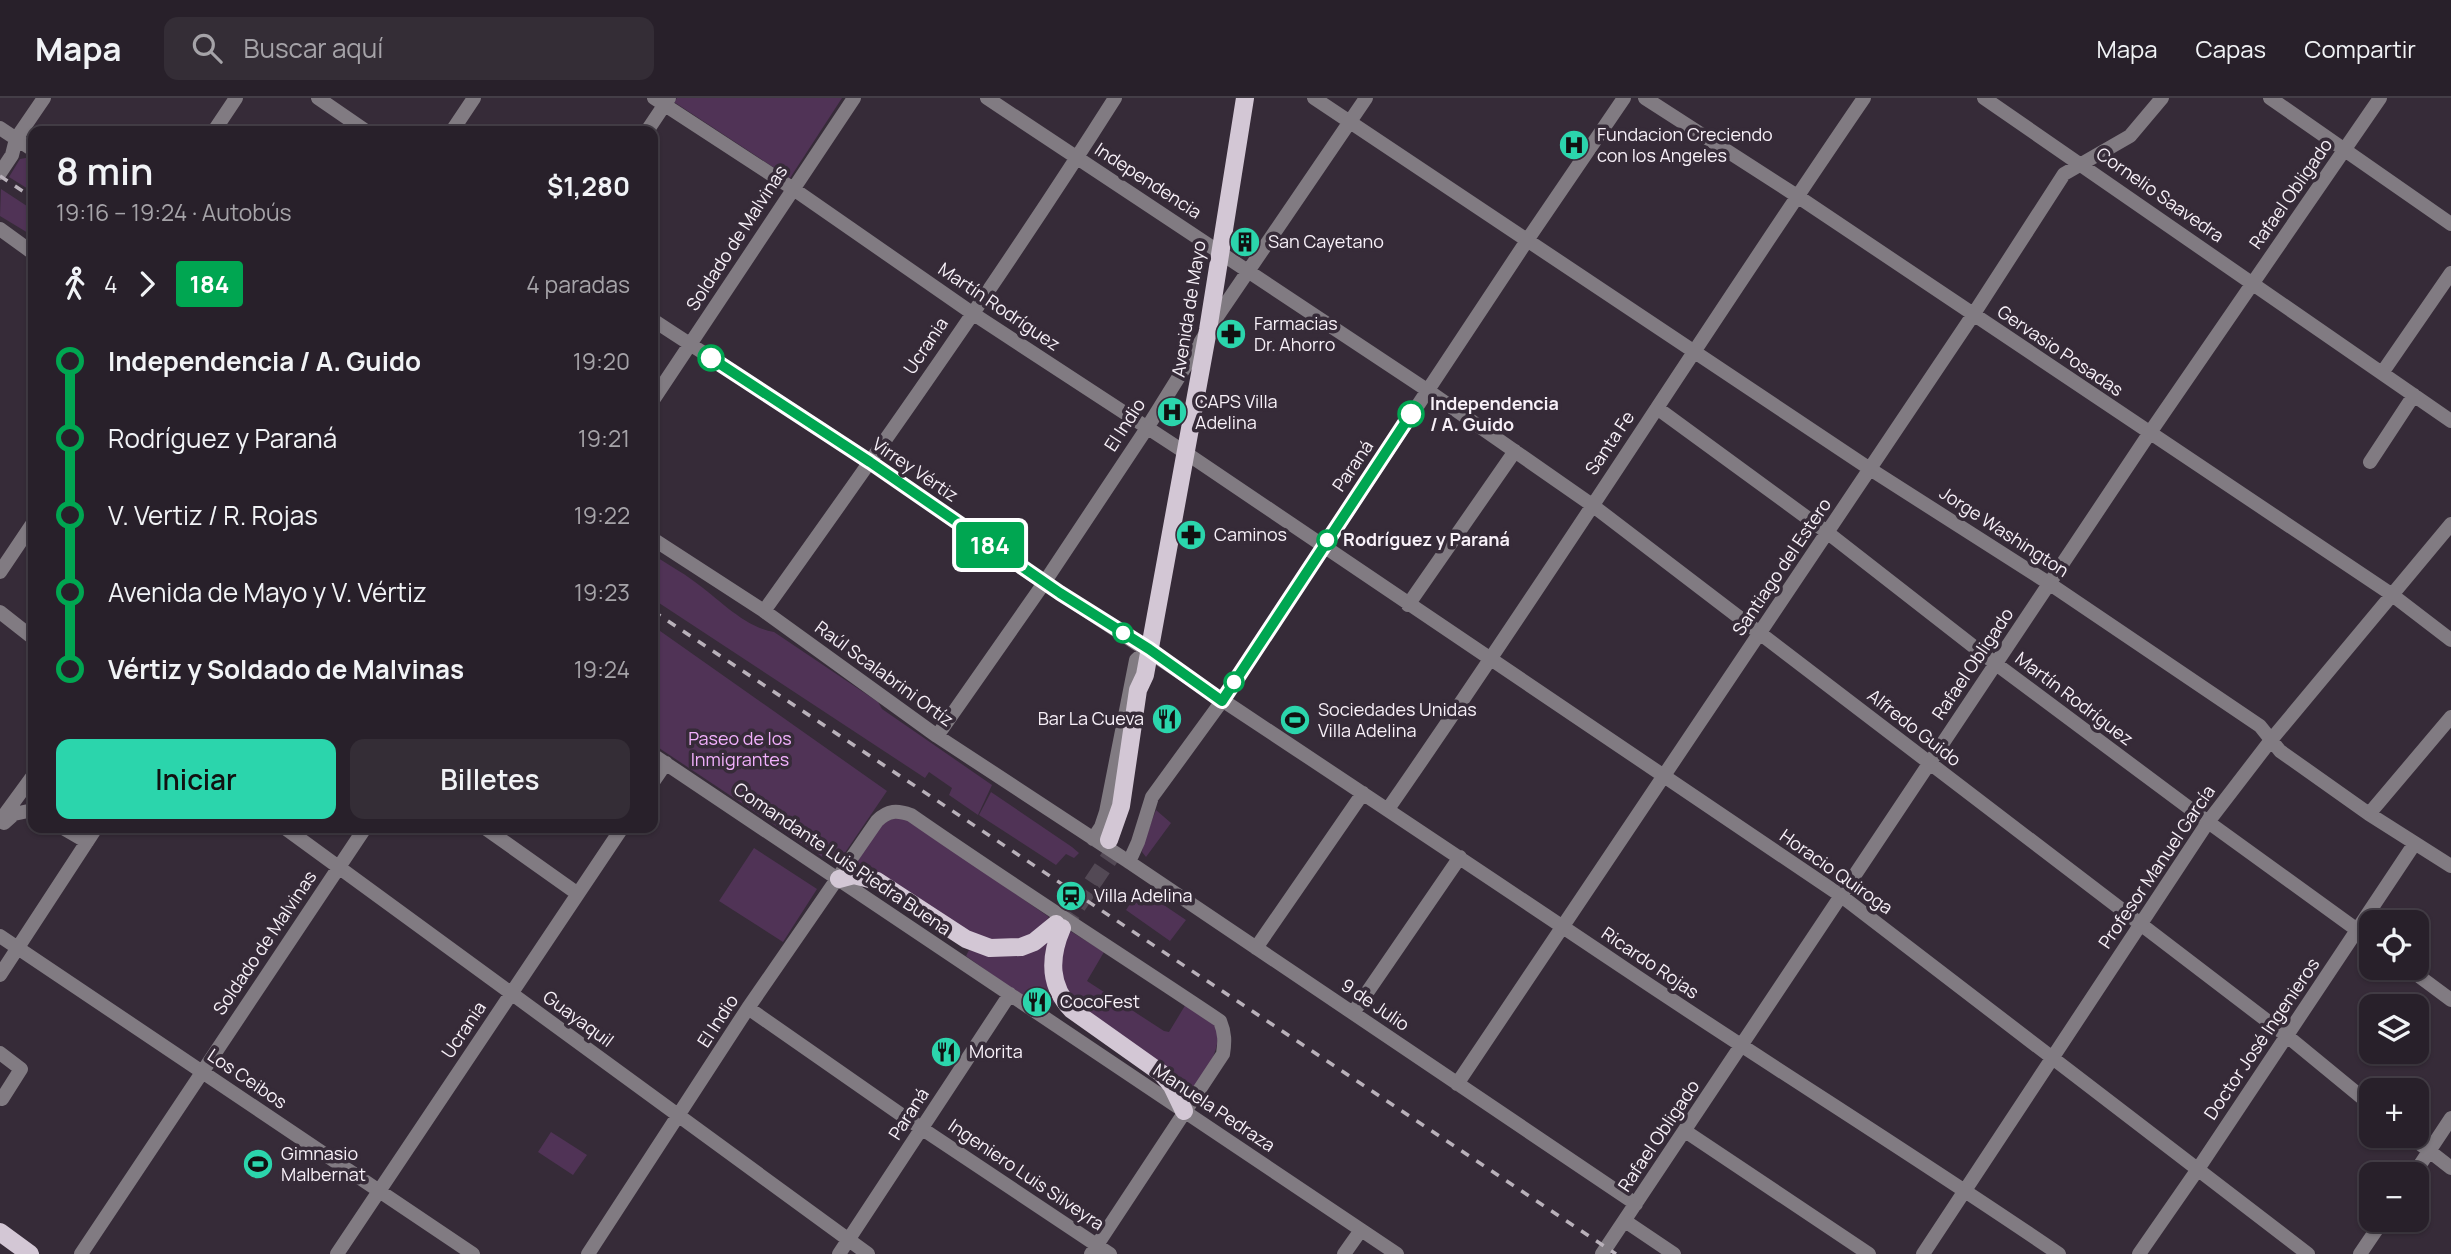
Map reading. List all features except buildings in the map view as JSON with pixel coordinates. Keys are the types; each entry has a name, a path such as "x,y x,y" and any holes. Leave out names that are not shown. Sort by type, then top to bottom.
{"main road":[{"name":"Avenida de Mayo","path":"1107,841 1121,806 1138,690 1145,675 1208,330 1245,98"},
{"path":"839,879 854,875 877,881 965,939 990,948 1021,947 1059,926 1053,976 1062,1000 1072,1010 1161,1073 1172,1086 1184,1111"},
{"path":"0,1232 30,1254"}],"street":[{"path":"0,173 12,155 16,139 44,98"},
{"path":"217,126 236,98"},
{"path":"318,98 359,126"},
{"path":"455,126 474,98"},
{"name":"Soldado de Malvinas","path":"658,393 854,98"},
{"name":"Independencia","path":"987,98 1427,390"},
{"name":"Ucrania","path":"764,611 870,462 1115,98"},
{"name":"Jorge Washington","path":"1314,98 1870,469 2050,584 2260,726 2280,751 2369,814 2451,866"},
{"name":"El Indio","path":"937,736 1044,583 1147,428 1208,330 1366,98"},
{"name":"Paraná","path":"1129,862 1152,797 1222,701 1427,390 1625,98"},
{"name":"Gervasio Posadas","path":"1645,98 1797,196 2391,594 2451,640"},
{"name":"Santa Fe","path":"1388,808 1491,661 1864,98"},
{"name":"Cornelio Saavedra","path":"1984,98 2001,103 2082,164 2451,421"},
{"name":"Santiago del Estero","path":"1457,1084 1828,533 2064,174 2130,136 2162,98"},
{"path":"2270,98 2451,224"},
{"name":"Rafael Obligado","path":"1602,1254 2149,434 2380,98"},
{"path":"649,126 662,100"},
{"name":"Martín Rodríguez","path":"662,100 971,313 1323,546"},
{"path":"0,128 28,147"},
{"path":"0,229 28,249"},
{"path":"2382,373 2451,274"},
{"name":"Virrey Vértiz","path":"658,323 870,462 1044,583 1149,649 1222,701"},
{"name":"Alfredo Guido","path":"1427,390 1592,505 2287,1037 2359,1095"},
{"path":"2370,462 2414,395"},
{"name":"Martín Rodríguez","path":"1657,408 1828,533 1996,664 2357,930"},
{"path":"1408,605 1514,451"},
{"name":"Profesor Manuel García","path":"1923,1254 2208,822 2271,740 2451,524"},
{"path":"0,572 28,530"},
{"name":"Raúl Scalabrini Ortíz","path":"658,542 764,611 937,736 1107,841"},
{"name":"Horacio Quiroga","path":"1323,546 1840,895 2308,1254"},
{"path":"0,612 28,634"},
{"name":"Avenida de Mayo","path":"1107,841 1101,827 1136,660 1149,649"},
{"name":"Ricardo Rojas","path":"1222,701 1388,808 1741,1047 1965,1189 2059,1254"},
{"path":"2369,814 2451,717"},
{"name":"Comandante Luis Piedra Buena","path":"658,758 1010,994"},
{"path":"658,775 666,763"},
{"path":"0,823 28,781"},
{"path":"1256,948 1363,793"},
{"path":"0,823 14,814 28,811"},
{"name":"El Indio","path":"588,1254 748,1009 885,813 899,811 911,815 1220,1021 1225,1035 1223,1054 1184,1111"},
{"path":"72,833 87,842"},
{"path":"0,975 93,833"},
{"name":"Guayaquil","path":"292,833 868,1254"},
{"name":"Soldado de Malvinas","path":"81,1254 362,833"},
{"path":"492,833 578,894"},
{"name":"Ucrania","path":"337,1254 619,833"},
{"name":"9 de Julio","path":"1107,841 1129,862 1636,1204"},
{"name":"Doctor José Ingenieros","path":"2139,1254 2415,843"},
{"path":"1353,1013 1460,857"},
{"name":"Los Ceibos","path":"0,936 473,1254"},
{"path":"2424,980 2451,1000"},
{"name":"Paraná","path":"839,1254 1010,994"},
{"name":"Manuela Pedraza","path":"1010,994 1397,1254"},
{"name":"Ingeniero Luis Silveyra","path":"748,1009 1094,1250 1110,1254"},
{"path":"0,1053 21,1069 2,1099"},
{"path":"1094,1250 1184,1111"},
{"path":"2423,1162 2451,1118"},
{"path":"1685,1131 1869,1254"},
{"path":"2425,1148 2451,1168"},
{"path":"1625,1221 1674,1254"},
{"path":"1344,1254 1361,1230"},
{"path":"2360,1254 2375,1232"}],"green space":[{"path":"677,98 842,98 790,178 674,102"},
{"path":"28,158 28,189 9,177 20,159"},
{"path":"1,189 28,207 28,233 0,216"},
{"path":"658,558 690,578 742,618 774,632 878,702 882,709 992,785 978,815 949,795 952,788 929,772 925,778 658,602"},
{"name":"Paseo de los Inmigrantes","path":"658,630 887,791 840,860 836,857 824,858 658,747"},
{"path":"991,792 1079,853 1074,858 1066,854 1056,865 979,815"},
{"path":"1156,810 1171,823 1146,857 1142,852 1144,841"},
{"path":"898,818 910,821 1049,917 1034,934 1020,941 984,941 850,870 876,831 890,820"},
{"path":"754,848 817,889 783,942 719,901"},
{"path":"1140,889 1186,920 1170,941 1126,910"},
{"path":"1056,928 1057,1002 1035,1005 966,956 969,950 995,956"},
{"path":"1067,929 1104,952 1087,981 1164,1031 1169,1032 1186,1004 1217,1027 1218,1037 1213,1056 1186,1098 1098,1025 1068,994 1062,983 1060,970 1061,949"},
{"path":"551,1132 587,1155 573,1175 538,1152"}],"tunnel":[{"path":"1062,928 1118,845"}],"railway":[{"path":"0,176 28,195"},
{"path":"658,614 1616,1254"}],"bus line":[{"name":"184","path":"711,358 870,462 1060,593 1149,649 1222,701 1411,414"}],"place":[{"name":"Fundacion Creciendo con los Angeles","path":"1574,145"},
{"name":"San Cayetano","path":"1245,242"},
{"name":"Farmacias Dr. Ahorro","path":"1231,334"},
{"name":"CAPS Villa Adelina","path":"1172,412"},
{"name":"Independencia / A. Guido","path":"1411,414"},
{"name":"Caminos","path":"1191,535"},
{"name":"Rodríguez y Paraná","path":"1327,540"},
{"name":"Bar La Cueva","path":"1167,719"},
{"name":"Sociedades Unidas Villa Adelina","path":"1295,720"},
{"name":"Villa Adelina","path":"1071,896"},
{"name":"CocoFest","path":"1037,1002"},
{"name":"Morita","path":"946,1052"},
{"name":"Gimnasio Malbernat","path":"258,1164"}]}
